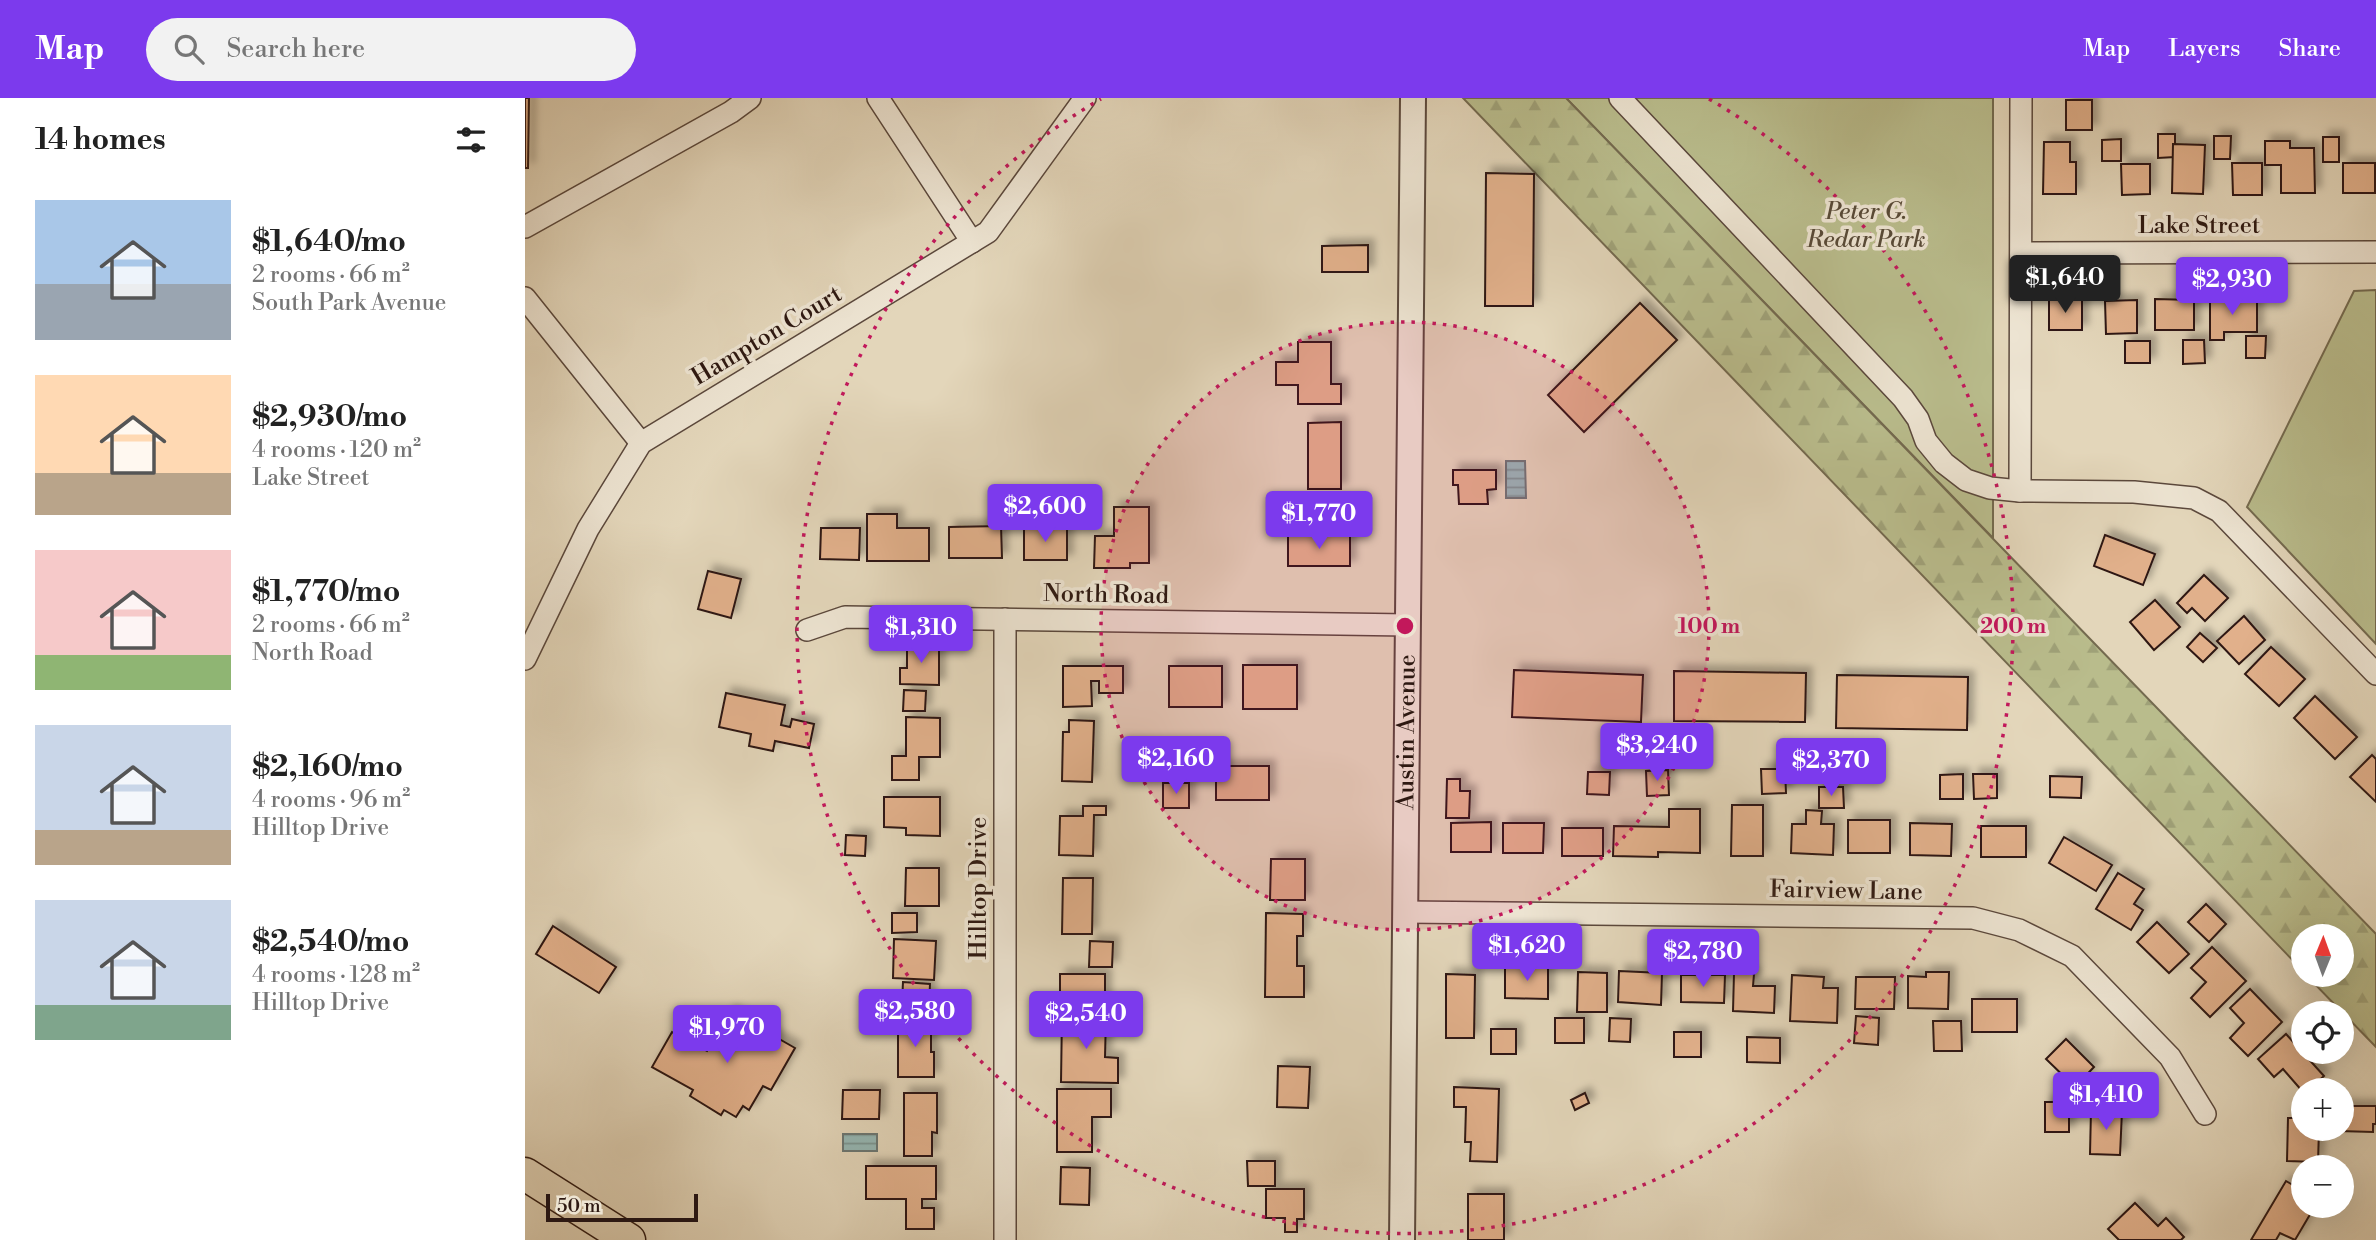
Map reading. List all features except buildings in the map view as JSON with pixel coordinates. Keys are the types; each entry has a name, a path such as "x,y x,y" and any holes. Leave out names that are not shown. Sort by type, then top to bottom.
{"main road":[{"path":"525,1174 629,1240"}],"street":[{"path":"525,227 750,98"},
{"path":"878,98 972,242"},
{"name":"Hampton Court","path":"525,659 588,529 641,443 988,232 1085,98"},
{"name":"Austin Avenue","path":"1402,1240 1413,98"},
{"path":"1620,98 1903,398 1918,419 1926,440 1944,463 1966,480 1990,488 2020,491 2134,492 2193,498 2219,510 2376,674"},
{"path":"2020,491 2021,98"},
{"name":"Lake Street","path":"2021,253 2376,252"},
{"path":"525,298 641,443"},
{"name":"North Road","path":"807,630 845,617 1408,625"},
{"name":"Hilltop Drive","path":"1005,620 1005,1240"},
{"name":"Fairview Lane","path":"1405,912 1973,918 2019,930 2072,956 2170,1057 2205,1114"}],"green space":[{"path":"1463,98 1566,98 2376,934 2376,1047 2354,1024 2354,1001 2331,1001 2318,987 2354,987 2354,924 2291,924 2291,959"},
{"name":"Peter G. Redar Park","path":"1566,98 1993,98 1993,538"},
{"path":"2376,290 2376,644 2247,507 2354,291"}],"water":[{"path":"1506,461 1525,461 1526,498 1506,498"},
{"path":"843,1134 877,1134 877,1151 843,1151"}]}
